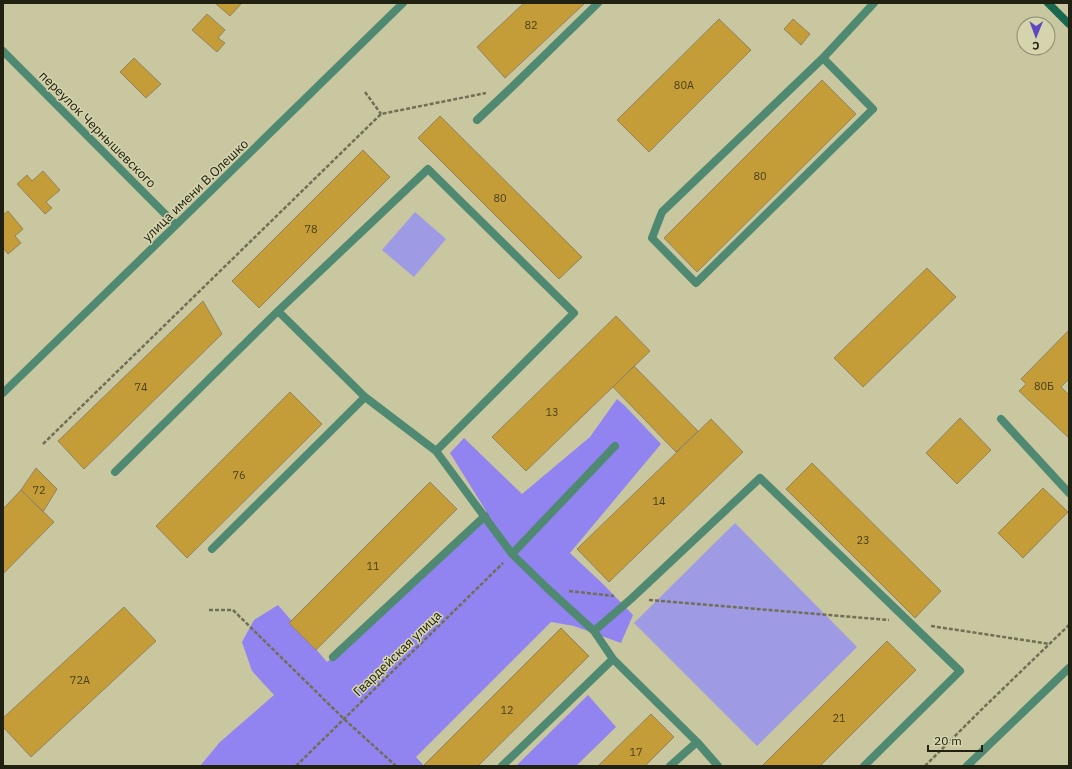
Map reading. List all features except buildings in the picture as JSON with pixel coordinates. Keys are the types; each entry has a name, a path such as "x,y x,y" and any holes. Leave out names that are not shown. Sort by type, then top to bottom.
{"main road":[{"path":"1048,3 1069,24"}],"street":[{"name":"улица имени В.Олешко","path":"3,393 403,3"},
{"path":"477,120 598,3"},
{"path":"823,58 873,109 696,283 652,238 662,212 823,58 874,3"},
{"name":"переулок Чернышевского","path":"3,51 176,225"},
{"path":"115,472 278,311 428,170 574,313 436,451"},
{"path":"278,311 365,397 436,451 512,554 594,630 613,659 697,742 718,766"},
{"path":"212,549 365,397"},
{"path":"1001,419 1069,493"},
{"path":"512,554 615,446"},
{"path":"594,630 631,598 760,478 960,671 864,766"},
{"path":"334,657 485,516"},
{"path":"502,766 613,659"},
{"path":"967,766 1069,668"},
{"path":"670,766 697,742"}],"path":[{"path":"365,92 381,114"},
{"path":"43,444 381,114 489,92"},
{"name":"Гвардейская улица","path":"296,766 512,554"},
{"path":"547,588 631,598 908,622 1050,644"},
{"path":"209,610 233,610 344,719 396,766"},
{"path":"925,766 1069,625"}],"shaded area":[{"path":"415,212 446,239 414,277 382,250"},
{"path":"617,399 661,444 570,553 633,615 621,643 574,626 551,622 416,757 424,766 200,766 220,742 274,695 252,671 242,642 254,620 278,605 327,662 479,526 486,511 450,453 464,438 522,494 590,437"},
{"path":"735,523 857,647 757,746 634,623"},
{"path":"588,695 616,727 576,766 516,766"}]}
